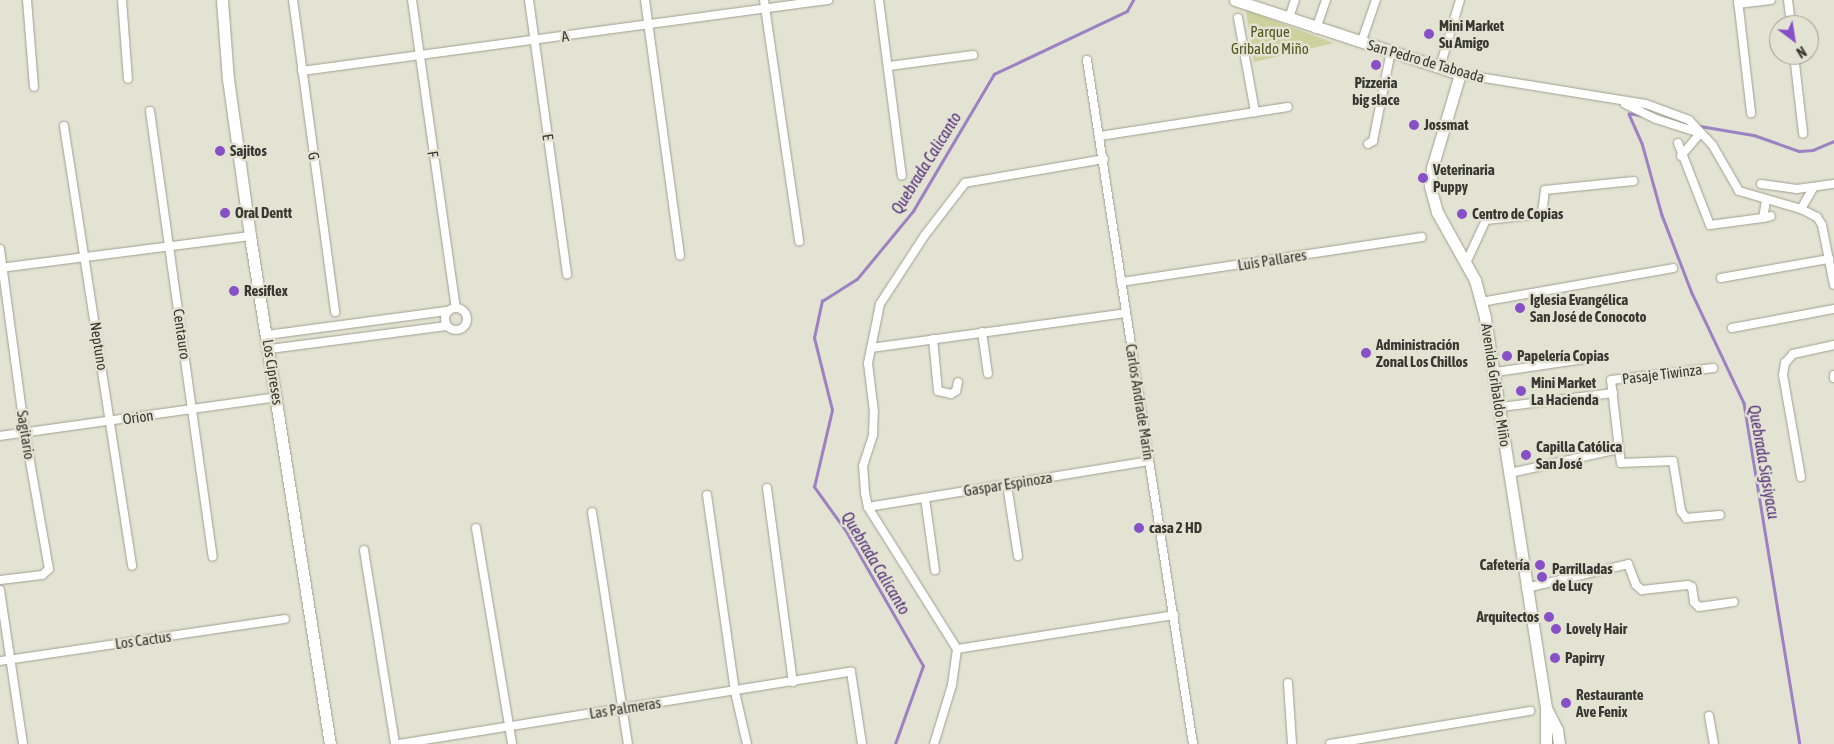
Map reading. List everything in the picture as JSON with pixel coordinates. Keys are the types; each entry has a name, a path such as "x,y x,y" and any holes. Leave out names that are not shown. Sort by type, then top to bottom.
{"street":[{"path":"27,0 34,87"},
{"path":"122,0 128,79"},
{"name":"Los Cipreses","path":"222,0 228,78 250,236 270,349 330,744"},
{"name":"G","path":"293,0 335,312"},
{"name":"F","path":"412,0 456,308"},
{"name":"E","path":"529,0 567,274"},
{"path":"645,0 680,256"},
{"path":"764,0 799,241"},
{"name":"A","path":"302,71 828,0"},
{"path":"879,0 902,176"},
{"name":"San Pedro de Taboada","path":"1235,0 1316,29 1460,74 1663,109 1689,120 1713,146 1739,191 1801,209 1817,217 1822,225 1834,285"},
{"path":"1289,18 1295,0"},
{"path":"1316,29 1326,0"},
{"path":"1362,43 1376,0"},
{"path":"1440,67 1460,0"},
{"path":"1752,113 1738,2 1772,0"},
{"path":"1788,0 1790,15"},
{"path":"1238,18 1255,112"},
{"path":"1368,144 1373,140 1391,51"},
{"path":"889,66 973,55"},
{"name":"Carlos Andrade Marín","path":"1087,60 1104,159 1148,461 1193,744"},
{"path":"1795,65 1802,133"},
{"name":"Avenida Gribaldo Miño","path":"1460,74 1432,168 1430,186 1437,212 1466,263 1481,302 1496,372 1526,588 1546,708 1546,744"},
{"name":"San Pedro de Taboada","path":"1622,102 1656,119 1700,133"},
{"path":"1100,136 1288,107"},
{"name":"Centauro","path":"150,111 213,557"},
{"name":"Neptuno","path":"64,126 112,420 132,566"},
{"path":"1681,156 1700,133"},
{"path":"1678,143 1681,156 1710,225 1767,217 1766,200"},
{"path":"934,744 952,685 957,649 868,507 864,466 873,435 868,362 880,304 925,235 965,183 1104,159"},
{"path":"1466,263 1486,220 1542,214 1545,190 1634,182"},
{"path":"1761,184 1813,188 1834,184"},
{"path":"1801,209 1813,188"},
{"path":"1,268 250,236"},
{"name":"Luis Pallares","path":"1121,282 1422,237"},
{"name":"Sagitario","path":"0,249 1,268 25,433 49,569 42,575 0,580"},
{"path":"1721,278 1829,259"},
{"path":"1481,302 1672,268"},
{"path":"267,336 448,311 456,308 466,313 466,324 456,330 447,326 270,349"},
{"path":"1732,328 1834,309"},
{"path":"447,326 445,318 448,311"},
{"path":"871,348 1126,313"},
{"path":"1034,326 1036,335"},
{"path":"982,332 988,374"},
{"path":"933,339 938,391 951,394 956,391 958,382"},
{"path":"1801,477 1783,374 1786,363 1793,354 1834,345"},
{"path":"1496,372 1591,358"},
{"name":"Pasaje Tiwinza","path":"1619,449 1612,380 1713,368"},
{"path":"1501,407 1613,393"},
{"name":"Orion","path":"0,436 277,398"},
{"path":"1510,473 1619,449 1621,463 1673,461 1681,510 1686,518 1720,515"},
{"name":"Gaspar Espinoza","path":"868,507 1148,461"},
{"path":"1007,485 1018,556"},
{"path":"767,488 794,682"},
{"path":"707,495 735,692 747,744"},
{"path":"925,498 936,570"},
{"path":"592,512 628,744"},
{"path":"476,528 512,744"},
{"path":"364,550 395,744"},
{"path":"1526,588 1628,564 1636,585 1642,590 1688,585 1692,587 1694,602 1699,607 1734,602"},
{"path":"0,590 23,744"},
{"path":"957,649 1174,615"},
{"name":"Los Cactus","path":"0,661 286,620"},
{"name":"Las Palmeras","path":"399,744 735,692 850,672 862,744"},
{"path":"1288,684 1292,744"},
{"name":"Avenida Gribaldo Miño","path":"1546,708 1557,730 1559,744"},
{"path":"1330,744 1530,711"},
{"path":"1709,716 1714,744"}],"green space":[{"name":"Parque Gribaldo Miño","path":"1246,10 1334,43 1254,62"}],"waterway":[{"name":"Quebrada Calicanto","path":"895,744 923,666 845,530 814,487 832,410 814,338 822,301 857,279 913,211 994,74 1127,11 1133,0"},
{"name":"Quebrada Sigsiyacu","path":"1644,116 1629,114 1642,143 1662,215 1692,293 1744,403 1800,744"},
{"name":"Quebrada Sigsiyacu","path":"1700,126 1754,135 1799,151 1813,150 1834,141"}],"place":[{"name":"Mini Market Su Amigo","path":"1429,34"},
{"name":"Pizzeria big slace","path":"1376,65"},
{"name":"Jossmat","path":"1414,125"},
{"name":"Sajitos","path":"220,151"},
{"name":"Veterinaria Puppy","path":"1423,178"},
{"name":"Oral Dentt","path":"225,213"},
{"name":"Centro de Copias","path":"1462,214"},
{"name":"Resiflex","path":"234,291"},
{"name":"Iglesia Evangélica San José de Conocoto","path":"1520,308"},
{"name":"Administración Zonal Los Chillos","path":"1366,353"},
{"name":"Papelería Copias","path":"1507,356"},
{"name":"Mini Market La Hacienda","path":"1521,391"},
{"name":"Capilla Católica San José","path":"1526,455"},
{"name":"casa 2 HD","path":"1139,528"},
{"name":"Cafetería","path":"1540,565"},
{"name":"Parrilladas de Lucy","path":"1542,577"},
{"name":"Arquitectos","path":"1549,617"},
{"name":"Lovely Hair","path":"1556,629"},
{"name":"Papirry","path":"1555,658"},
{"name":"Restaurante Ave Fenix","path":"1566,703"}]}
